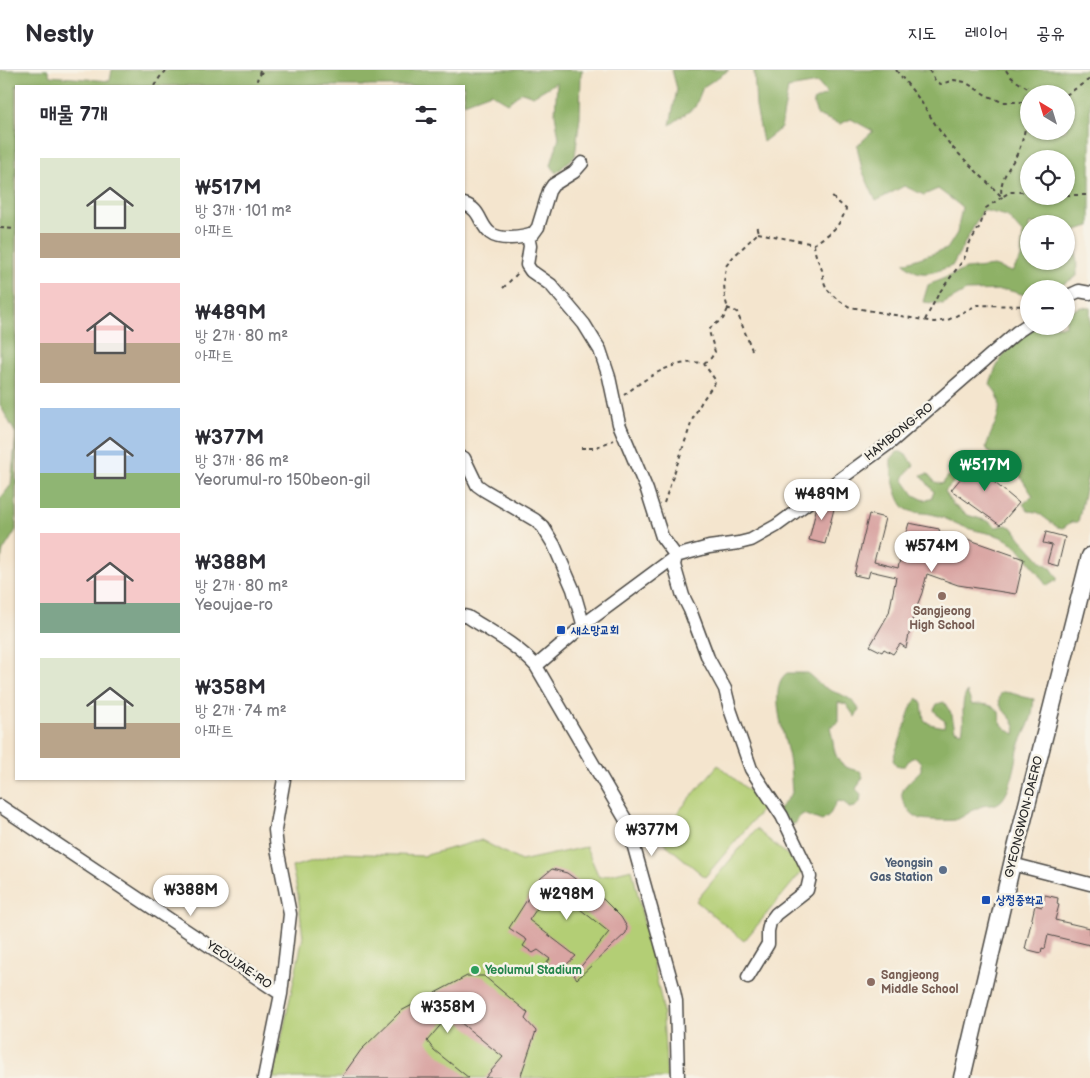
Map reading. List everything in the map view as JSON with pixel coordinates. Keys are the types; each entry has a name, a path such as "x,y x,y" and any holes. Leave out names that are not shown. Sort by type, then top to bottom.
{"main road":[{"name":"GYEONGWON-DAERO","path":"962,1078 1012,864 1086,587 1090,556"}],"street":[{"path":"465,204 478,213 490,232 505,237 528,236 533,234 538,227 549,191 554,185 574,172 582,163"},
{"path":"528,236 530,246 527,265 531,271 551,285 584,324 600,350 610,377 614,403 624,438 647,490 662,537 676,556 674,565 682,596 690,610 708,658 725,689 751,769 782,816 808,870 810,877 807,890 776,914 770,922 768,944 748,977"},
{"path":"1075,293 1079,291 1090,293"},
{"name":"HAMBONG-RO","path":"536,666 584,627 591,619 676,556 709,547 745,542 776,526 891,442 1020,331"},
{"path":"465,460 478,485 535,520 543,527 554,545 573,589 584,627"},
{"path":"465,616 525,654 536,666 627,822 676,1001 678,1078"},
{"path":"281,994 290,914 275,830 284,780"},
{"name":"YEOUJAE-RO","path":"0,806 281,994 264,1078"},
{"path":"1012,864 1090,884"}],"path":[{"path":"155,85 167,70"},
{"path":"896,70 920,100 936,127 1002,197"},
{"path":"929,70 936,82 941,84 954,80 964,82 1002,102 1020,103"},
{"path":"1006,70 1015,81 1024,85"},
{"path":"1075,89 1090,79"},
{"path":"1002,197 1000,188 1022,140"},
{"path":"925,320 939,293 964,259 970,242 980,226 986,208 1010,192 1020,192"},
{"path":"758,233 814,244 835,230 842,221 846,209 830,195"},
{"path":"1075,195 1090,195"},
{"path":"756,224 758,233"},
{"path":"0,228 15,229"},
{"path":"704,364 715,352 709,331 711,327 723,319 727,308 724,282 726,266 758,233"},
{"path":"814,244 815,255 822,270 824,283 838,300 850,306 934,322 948,320 977,305 1020,306"},
{"path":"502,288 527,265"},
{"path":"727,308 737,312 752,350"},
{"path":"614,403 641,383 673,365 692,362 704,364 716,381 693,418 666,498 661,509 655,515"},
{"path":"581,448 594,448 607,441 624,438"}],"green space":[{"path":"0,70 48,70 50,76 110,81 112,70 583,70 581,73 580,117 575,156 556,173 551,165 559,138 555,114 557,82 533,96 522,92 508,103 491,93 465,103 465,85 15,85 15,432 0,405"},
{"path":"672,70 729,70 703,87 695,107 670,125 677,89"},
{"path":"754,70 1090,70 1090,226 1076,230 1077,276 1070,280 1020,280 1020,294 1007,290 966,291 943,304 923,302 928,285 966,269 994,266 1012,272 1020,260 1020,270 1075,270 1075,215 1020,215 1020,231 1007,216 983,210 952,266 933,272 921,273 904,263 947,249 957,233 962,207 938,189 924,195 904,186 876,201 862,170 857,146 873,131 851,119 840,124 817,115 813,101 827,94 818,83 788,88 781,128 763,142 756,107"},
{"path":"1081,307 1090,308 1090,466 1078,522 1071,522 1063,528 1057,527 1037,512 1028,511 1023,504 1033,496 1020,476 1015,471 1001,464 990,454 986,447 996,422 999,407 999,399 990,385 996,367 1011,346 1022,335 1075,335 1075,309"},
{"path":"15,444 15,532 3,551 0,565 0,499 11,485"},
{"path":"897,452 906,455 914,465 903,479 914,495 924,500 931,499 934,492 921,475 928,474 935,482 942,484 954,469 964,463 968,464 965,470 945,491 952,504 967,515 988,521 996,527 1006,525 1013,528 1042,562 1051,568 1057,580 1047,586 1023,553 1004,538 967,528 935,515 913,512 906,509 899,500 893,478 891,459"},
{"path":"787,673 807,673 823,687 848,698 859,709 855,717 846,704 838,702 838,722 830,727 834,750 839,761 844,766 860,771 863,777 856,789 861,794 860,802 855,807 849,808 844,802 837,801 829,816 822,821 803,814 795,824 786,824 778,810 792,793 790,762 781,726 778,700 778,689 781,680"},
{"path":"967,692 972,705 987,705 997,709 1002,725 1015,734 1013,722 1000,704 999,698 1002,692 1034,699 1032,716 1019,746 1010,783 1005,796 997,804 978,807 955,820 921,819 907,808 902,793 905,786 921,770 921,763 916,757 910,759 905,766 897,766 893,760 910,710 918,698 922,704 924,720 930,724 944,727 945,721 934,710 937,704 944,702 952,715 955,730 962,732 963,702"},
{"path":"718,765 766,805 705,877 657,837"},
{"path":"756,829 804,869 744,941 696,901"},
{"name":"Yeolumul Stadium","path":"481,840 521,861 586,847 599,877 632,869 662,1003 667,1078 273,1078 303,937 298,895 292,867 341,853 423,856"}],"building":[{"path":"980,455 997,469 989,478 1019,503 1000,525 951,490"},
{"path":"827,499 836,501 825,544 809,540 817,506"},
{"path":"869,514 885,518 874,562 898,568 901,556 905,557 909,541 904,540 909,523 939,529 940,533 970,540 1024,559 1016,594 958,585 927,574 913,616 906,648 900,644 893,654 884,649 882,652 870,646 889,613 896,577 870,571 868,578 854,575"},
{"path":"1046,532 1065,537 1058,566 1047,563 1052,545 1043,543"},
{"path":"552,869 567,873 603,899 621,917 627,927 626,933 577,979 574,975 609,932 552,887 529,920 576,956 558,972 546,964 550,959 538,950 533,953 523,946 527,940 509,928 541,878"},
{"path":"1045,895 1058,898 1057,904 1059,905 1055,920 1090,928 1090,945 1048,935 1045,949 1042,948 1041,953 1025,949 1035,905 1042,907"},
{"path":"467,976 484,976 528,1013 525,1019 536,1031 520,1078 485,1078 503,1057 450,1014 427,1041 434,1050 469,1078 341,1078 361,1050 401,1011"}],"place":[{"name":"Sangjeong High School","path":"942,596"},
{"name":"새소망교회","path":"561,630"},
{"name":"Yeongsin Gas Station","path":"943,870"},
{"name":"상정중학교","path":"986,900"},
{"name":"Yeolumul Stadium","path":"475,970"},
{"name":"Sangjeong Middle School","path":"871,982"}]}
